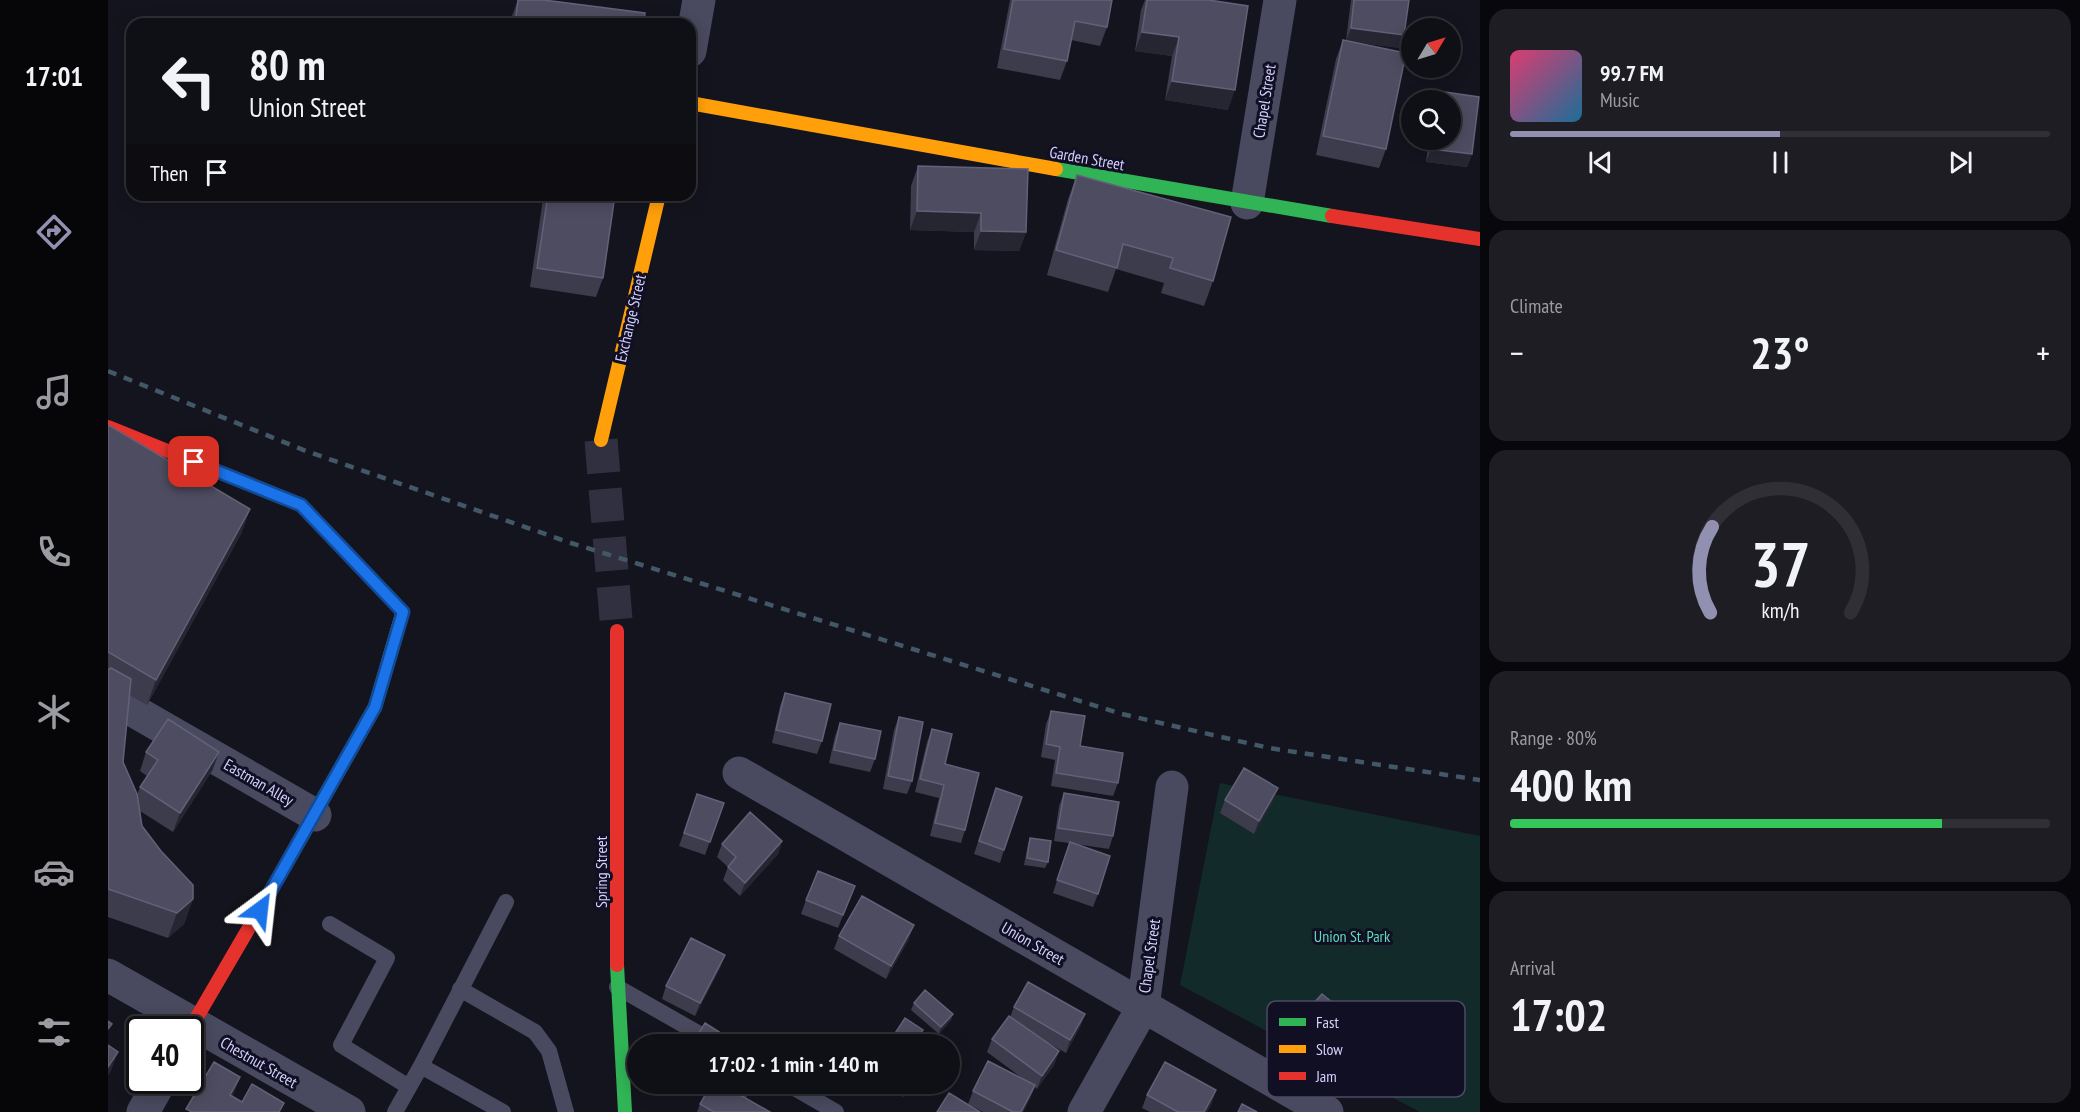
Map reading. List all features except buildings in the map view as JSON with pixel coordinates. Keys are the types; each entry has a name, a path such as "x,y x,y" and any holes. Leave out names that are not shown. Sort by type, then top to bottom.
{"street":[{"path":"696,18 699,0"},
{"name":"Chapel Street","path":"1247,203 1280,0"},
{"name":"Garden Street","path":"696,104 1247,203 1480,239"},
{"name":"Exchange Street","path":"601,440 658,201"},
{"path":"108,427 301,505 403,612 375,707 197,1016"},
{"name":"Spring Street","path":"617,631 617,987 626,1112"},
{"name":"Eastman Alley","path":"108,696 315,814"},
{"name":"Union Street","path":"739,773 1267,1078"},
{"name":"Chapel Street","path":"1084,1112 1143,1007 1172,786"},
{"name":"Chestnut Street","path":"108,975 175,1016"},
{"name":"Chestnut Street","path":"204,1033 349,1112"},
{"path":"143,1112 153,1094"},
{"name":"Union Street","path":"1301,1097 1327,1112"}],"lane":[{"path":"395,1112 506,902"},
{"path":"330,924 387,958 341,1045 409,1087"},
{"path":"617,987 699,1034"},
{"path":"460,989 535,1032 549,1051 566,1112"},
{"path":"420,1066 503,1112"},
{"path":"805,1094 836,1112"}],"green space":[{"name":"Union St. Park","path":"1220,783 1480,836 1480,1112 1420,1112 1392,1097 1465,1097 1465,1001 1267,1001 1267,1031 1180,985"}],"tunnel":[{"path":"601,440 617,631"}],"railway":[{"path":"108,371 306,451 571,543 1122,714 1269,748 1480,780"}],"traffic: fast":[{"path":"1056,169 1332,216"},
{"path":"617,965 625,1112"}],"traffic: slow":[{"path":"696,104 1056,169"},
{"path":"601,440 658,201"},
{"path":"285,866 375,707 401,618"}],"traffic: jam":[{"path":"1332,216 1480,239"},
{"path":"108,427 301,505 403,612 401,618"},
{"path":"617,631 617,965"},
{"path":"198,1016 285,866"}],"route":[{"path":"194,462 301,505 403,612 375,707 260,910"}]}
